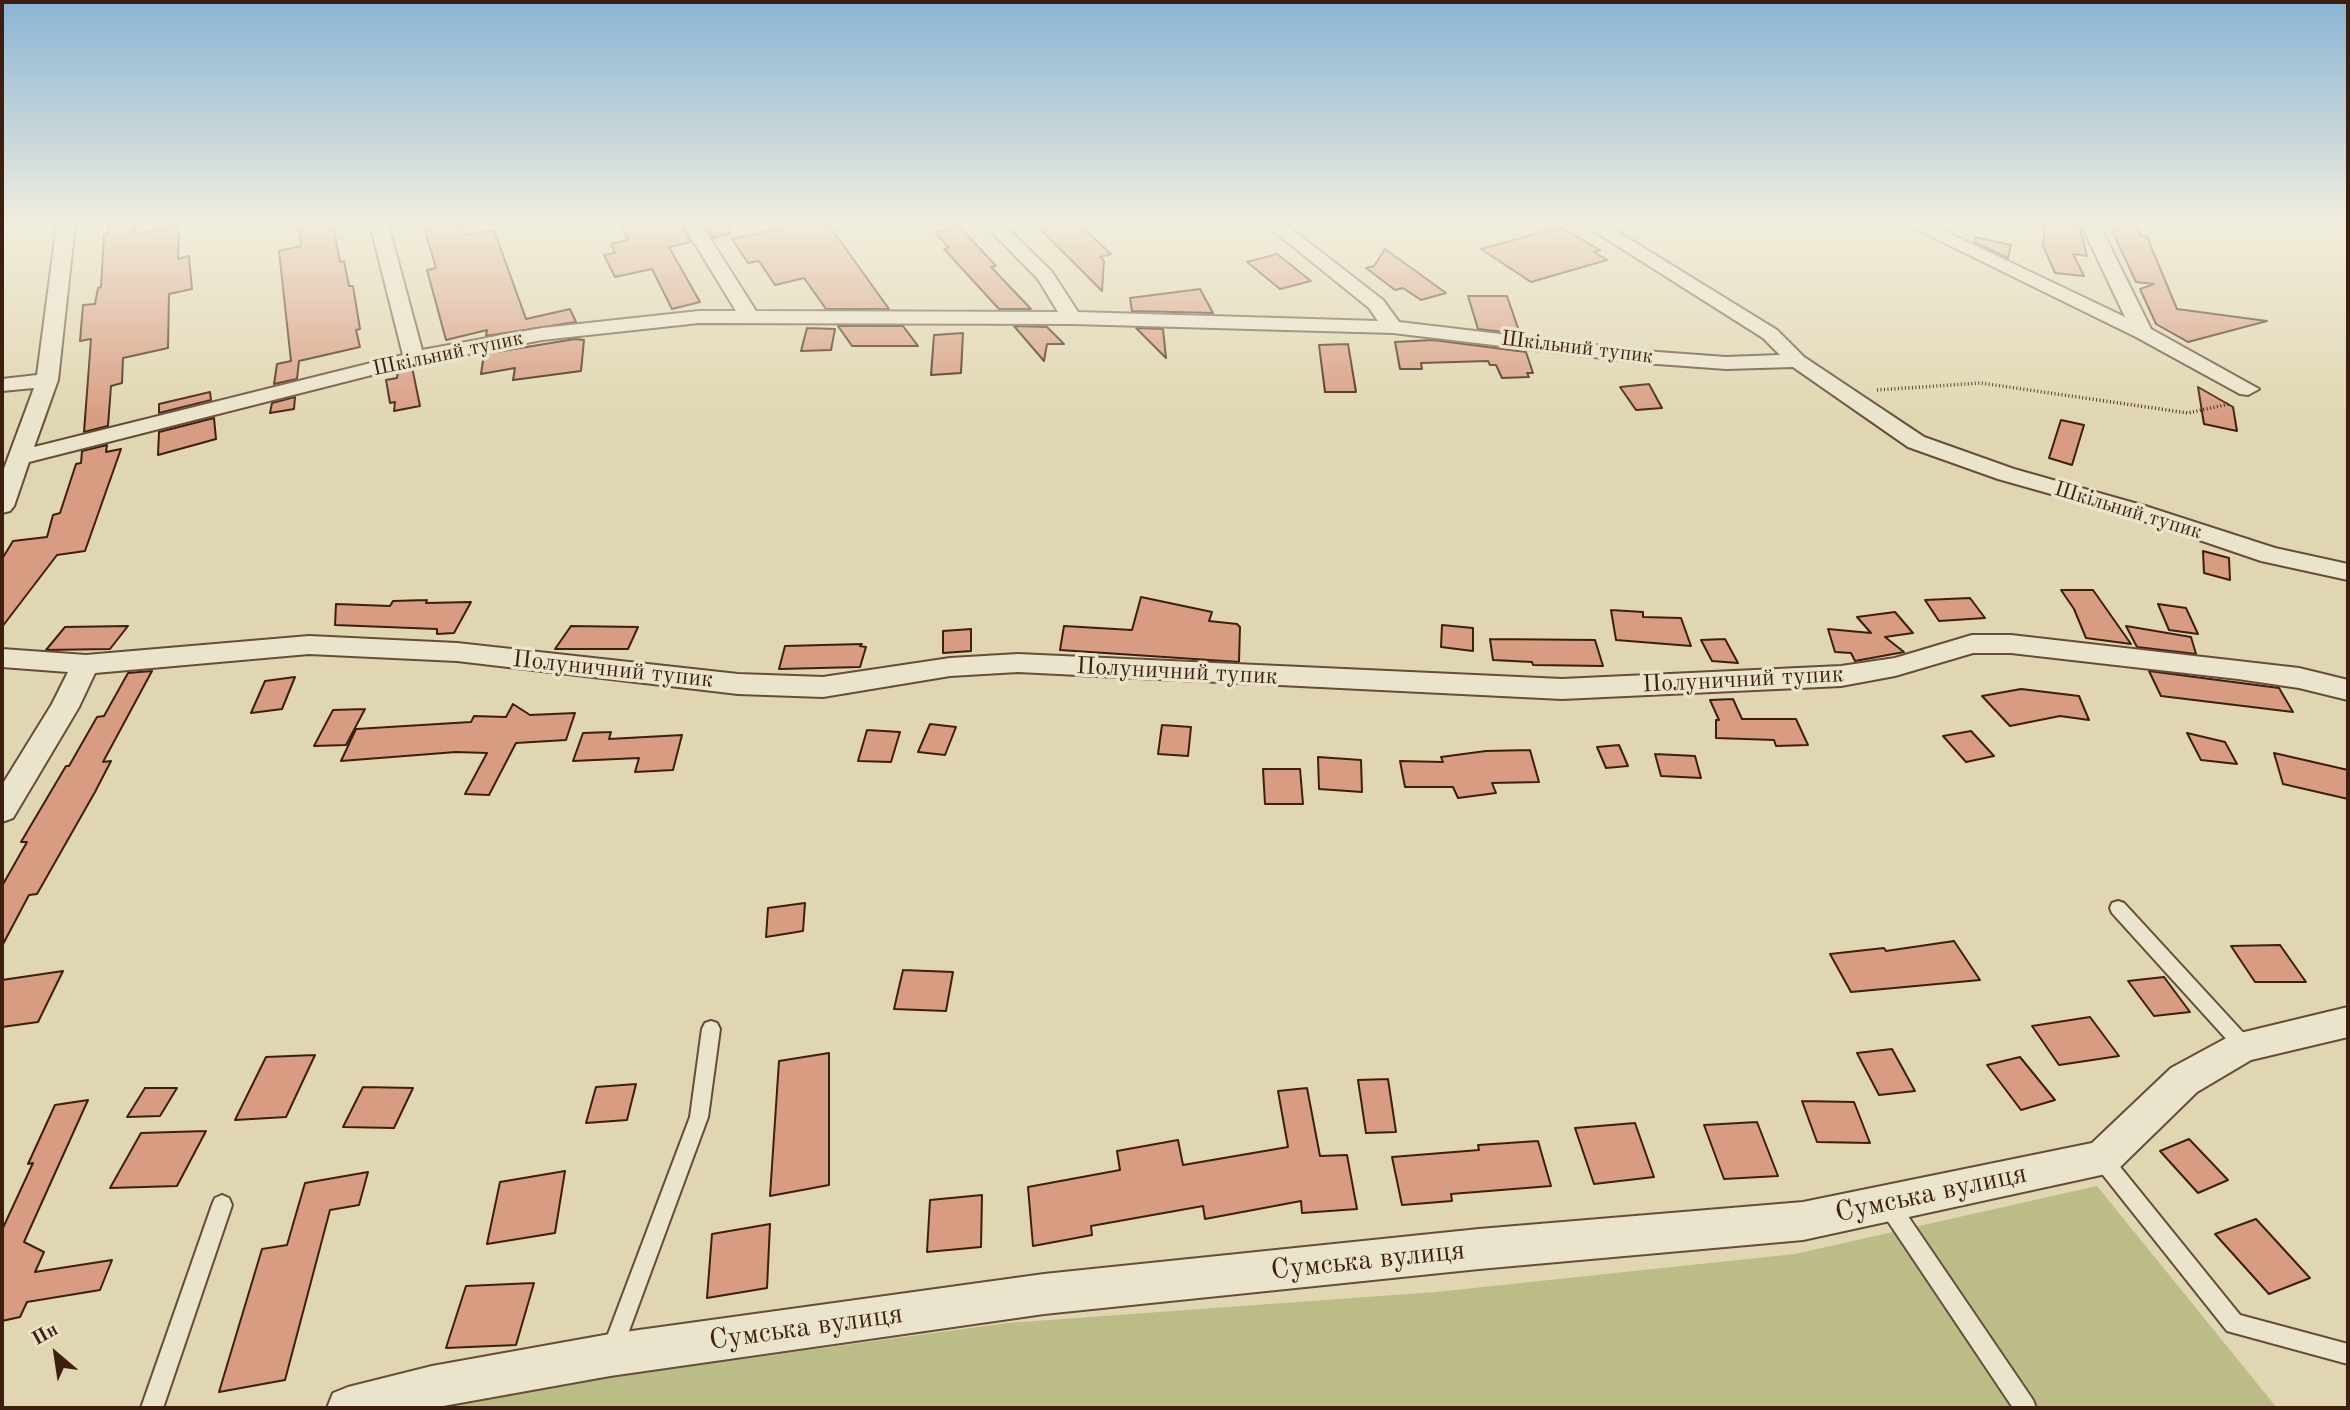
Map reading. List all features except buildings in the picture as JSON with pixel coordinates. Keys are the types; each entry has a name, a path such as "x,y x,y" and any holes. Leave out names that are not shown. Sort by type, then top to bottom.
{"street":[{"path":"2,506 22,457 47,380 58,290"},
{"path":"396,290 414,358"},
{"path":"732,290 748,316"},
{"path":"1054,290 1072,318"},
{"path":"1358,290 1376,304 1394,327"},
{"path":"1698,290 1770,334 1797,360"},
{"path":"2054,290 2143,332 2248,389"},
{"path":"2122,290 2143,332"},
{"name":"Шкільний тупик","path":"22,457 414,358 542,334 699,317 1072,318 1394,327 1644,357 1726,363 1797,360 1846,397 1916,442 2006,474 2270,555 2348,572"},
{"path":"2,384 47,380"},
{"name":"Полуничний тупик","path":"2,658 86,664 310,645 457,652 738,684 810,686 885,678 950,667 1017,663 1562,689 1841,676 1895,667 1972,644 2011,644 2238,668 2299,678 2348,690"},
{"path":"2,810 65,707 86,664"},
{"path":"2102,1159 2184,1080 2244,1046 2348,1021"},
{"name":"Сумська вулиця","path":"348,1408 432,1387 610,1355 1044,1294 1479,1249 1802,1221 2102,1159"}],"lane":[{"path":"2118,908 2244,1046"},
{"path":"610,1355 699,1117 711,1029"},
{"path":"2102,1159 2234,1324 2348,1354"},
{"path":"1887,1203 2025,1408"},
{"path":"152,1408 222,1206"}],"path":[{"path":"1846,397 1878,389 1926,389 1981,383 2188,413 2233,403 2248,389"}],"green space":[{"path":"2097,1186 2277,1408 406,1408 428,1402 1007,1323 1436,1292 1795,1254"}]}
